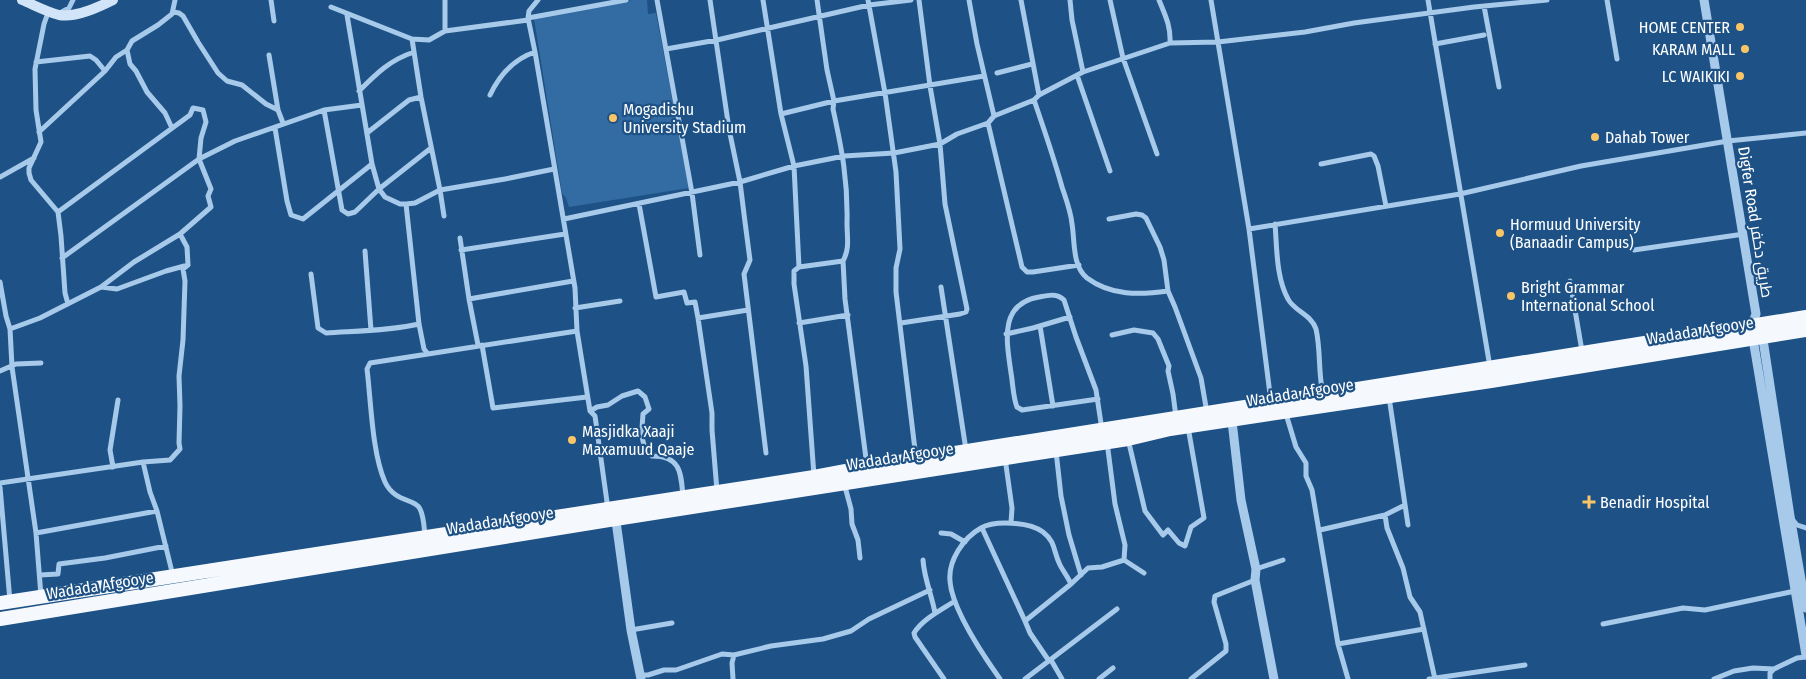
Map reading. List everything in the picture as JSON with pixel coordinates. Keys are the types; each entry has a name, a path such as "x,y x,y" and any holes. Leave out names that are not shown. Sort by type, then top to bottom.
{"highway":[{"name":"Wadada Afgooye","path":"0,619 611,514 1104,436 1128,438 1188,427 1208,419 1278,407 1389,395 1491,381 1806,317"},
{"name":"Wadada Afgooye","path":"5,602 426,536 611,514 683,497 717,492 816,482 844,482 916,459 967,452 1056,449 1176,418 1232,421 1323,394 1582,351 1757,328 1806,330"}],"main road":[{"path":"22,0 60,15 81,13 113,0"}],"street":[{"path":"68,304 65,293 58,212 31,180 29,168 40,142 34,69 44,24 49,10 61,13 69,8 73,0"},
{"path":"39,132 105,71 116,57 127,50 132,41 158,25 173,12 174,0"},
{"path":"270,0 274,21"},
{"path":"445,0 445,31"},
{"path":"538,0 529,11 528,19 575,288 577,331 587,397 590,411 595,416 607,502 611,514 641,677 664,670 676,670 722,654 734,655 771,646 823,639 851,631 868,619 930,590"},
{"path":"331,8 412,40 429,40 445,31 528,19 626,0"},
{"path":"657,0 692,193 700,255"},
{"path":"710,0 729,129 740,182 750,260 744,274 766,452"},
{"path":"763,0 780,114 794,166 798,267"},
{"path":"817,0 834,101 832,109 844,156 848,194 848,247 843,261 868,473"},
{"path":"666,49 820,18 868,3 911,0"},
{"path":"901,323 966,312 967,309 946,204 940,144 930,86 919,0"},
{"path":"969,0 994,116"},
{"path":"1021,0 1039,95"},
{"path":"1070,0 1072,20 1083,72"},
{"path":"1110,0 1123,58 1157,154"},
{"path":"1159,0 1167,17 1171,33 1170,43"},
{"path":"1211,0 1278,407 1296,447 1306,463 1306,476 1312,490 1320,530 1338,644 1348,679"},
{"path":"1428,0 1490,367"},
{"path":"564,220 740,182 794,166 844,156 894,153 940,144 957,134 988,123 994,116 1034,100 1039,95 1083,72 1170,43 1218,42 1305,32 1354,23 1484,6 1547,0"},
{"path":"1607,0 1617,59"},
{"name":"Digfer Road طريق دكفر","path":"1704,0 1744,234 1806,656"},
{"path":"868,3 885,93 898,188 900,249 896,278 916,459"},
{"path":"1484,6 1499,87"},
{"path":"173,12 180,13 183,16 218,73 227,81 242,85 266,104 278,110"},
{"path":"347,15 372,164 379,189 385,197 400,204 415,204 440,190 554,169"},
{"path":"1436,44 1484,35"},
{"path":"412,40 444,216"},
{"path":"127,50 130,64 147,92 165,113 172,128"},
{"path":"360,91 388,64 399,57 414,52"},
{"path":"490,95 496,81 504,72 522,58 535,52"},
{"path":"269,55 278,110 283,123"},
{"path":"36,62 90,56 105,71"},
{"path":"997,73 1032,64"},
{"path":"1077,75 1110,171"},
{"path":"780,114 834,101 984,76"},
{"path":"367,132 409,100 421,97"},
{"path":"1034,100 1048,139 1072,222 1073,243 1078,265 1087,277 1116,292 1150,294 1168,291"},
{"path":"62,258 199,159 235,141 275,128 283,123 324,110 362,105"},
{"path":"10,329 40,318 101,287 134,262 180,234 211,207 208,196 211,189 199,159 200,138 206,122 203,110 193,108 190,115 58,212"},
{"path":"324,110 342,210 348,214 355,212 379,189 431,148"},
{"path":"988,123 1022,267 1027,272 1033,272 1078,265"},
{"path":"275,128 287,201 292,215 302,219 372,164"},
{"path":"1249,229 1460,194 1581,166 1728,141 1806,133"},
{"path":"1321,164 1371,154 1374,156 1378,166 1386,206"},
{"path":"0,177 34,158"},
{"path":"406,204 419,324 424,349 428,354"},
{"path":"639,204 656,297 684,292 687,302 694,302 712,413 717,492"},
{"path":"1108,219 1136,214 1146,218 1160,246 1168,291 1201,378 1208,419"},
{"path":"1275,224 1278,268 1283,287 1291,304 1312,321 1316,329 1321,360 1319,380 1323,394"},
{"path":"180,234 187,247 188,265"},
{"path":"461,250 565,234"},
{"path":"1634,250 1744,234"},
{"path":"460,238 469,299 492,408 587,397"},
{"path":"365,251 371,330"},
{"path":"816,482 806,366 794,284 794,271 798,267 843,261"},
{"path":"101,287 117,289 188,265"},
{"path":"0,483 113,468 142,462 170,460 180,449 179,376 183,340 185,281 183,269 188,265"},
{"path":"311,274 318,328 322,332 371,330 419,324"},
{"path":"469,299 573,281"},
{"path":"1570,281 1582,351"},
{"path":"0,282 10,329 12,367 36,533 41,596"},
{"path":"941,287 967,452"},
{"path":"1098,399 1022,410 1017,408 1006,334 1011,317 1019,305 1030,298 1053,295 1064,300 1098,399 1115,504 1125,545 1124,560"},
{"path":"575,308 620,301"},
{"path":"698,318 748,310"},
{"path":"799,323 848,315"},
{"path":"0,320 6,316"},
{"path":"1006,334 1070,317"},
{"path":"1040,326 1053,406"},
{"name":"Digfer Road طريق دكفر","path":"1757,328 1806,608"},
{"path":"1112,335 1134,330 1153,333 1158,339 1168,366 1176,418"},
{"path":"426,536 420,509 416,504 393,494 386,483 380,467 367,369 370,363 577,331"},
{"path":"0,371 16,364 40,363"},
{"path":"590,411 597,407 608,405 622,396 638,391 645,397 649,409 643,414 642,436 646,452 652,456 664,456 677,464 683,497"},
{"path":"1389,395 1408,525"},
{"path":"113,468 110,450 118,400"},
{"path":"1232,421 1241,500 1256,570 1255,580 1274,679"},
{"path":"1128,438 1145,511 1163,535 1168,530 1179,543 1185,546 1191,527 1204,518 1188,427"},
{"path":"1056,449 1061,496 1069,535 1081,575"},
{"path":"1002,452 1012,508 1011,523"},
{"path":"142,462 157,511 173,576"},
{"path":"844,482 851,510 852,524 858,540 860,558"},
{"path":"0,487 5,602"},
{"path":"1320,530 1385,515 1405,505"},
{"path":"36,533 157,511"},
{"path":"1385,515 1392,542 1396,547 1403,568 1410,597 1420,612 1433,679 1525,665"},
{"path":"1790,516 1797,525 1806,528"},
{"path":"1000,679 975,641 955,601 950,581 952,565 959,549 982,528 1011,523 1028,524 1042,531 1053,542 1059,563 1071,584"},
{"path":"982,528 1030,633 1062,679"},
{"path":"941,533 951,534 965,542"},
{"path":"40,576 58,574 59,564 105,558 166,546"},
{"path":"923,560 935,613"},
{"path":"1124,560 1144,573"},
{"path":"1026,621 1088,568 1102,567 1124,560"},
{"path":"1256,570 1283,560"},
{"path":"1191,679 1226,651 1226,644 1214,602 1215,596 1255,580"},
{"path":"1603,624 1683,608 1705,610 1795,591"},
{"path":"944,679 914,637 914,633 917,628 935,613 955,601"},
{"path":"1025,679 1117,609"},
{"path":"631,630 672,624"},
{"path":"1338,644 1424,629"},
{"path":"733,679 732,663 734,655"},
{"path":"1770,679 1770,674 1774,669 1797,658 1806,656"},
{"path":"1099,679 1113,668"},
{"path":"1714,679 1734,671 1753,668 1774,669"}],"shaded area":[{"name":"Mogadishu University Stadium","path":"632,0 647,0 648,14 656,13 689,188 569,207 562,193 534,18"}],"place":[{"name":"HOME CENTER","path":"1740,27"},
{"name":"KARAM MALL","path":"1745,49"},
{"name":"LC WAIKIKI","path":"1740,76"},
{"name":"Mogadishu University Stadium","path":"613,118"},
{"name":"Dahab Tower","path":"1595,137"},
{"name":"Hormuud University (Banaadir Campus)","path":"1500,233"},
{"name":"Bright Grammar International School","path":"1511,296"},
{"name":"Masjidka Xaaji Maxamuud Qaaje","path":"572,440"},
{"name":"Benadir Hospital","path":"1589,502"}]}
